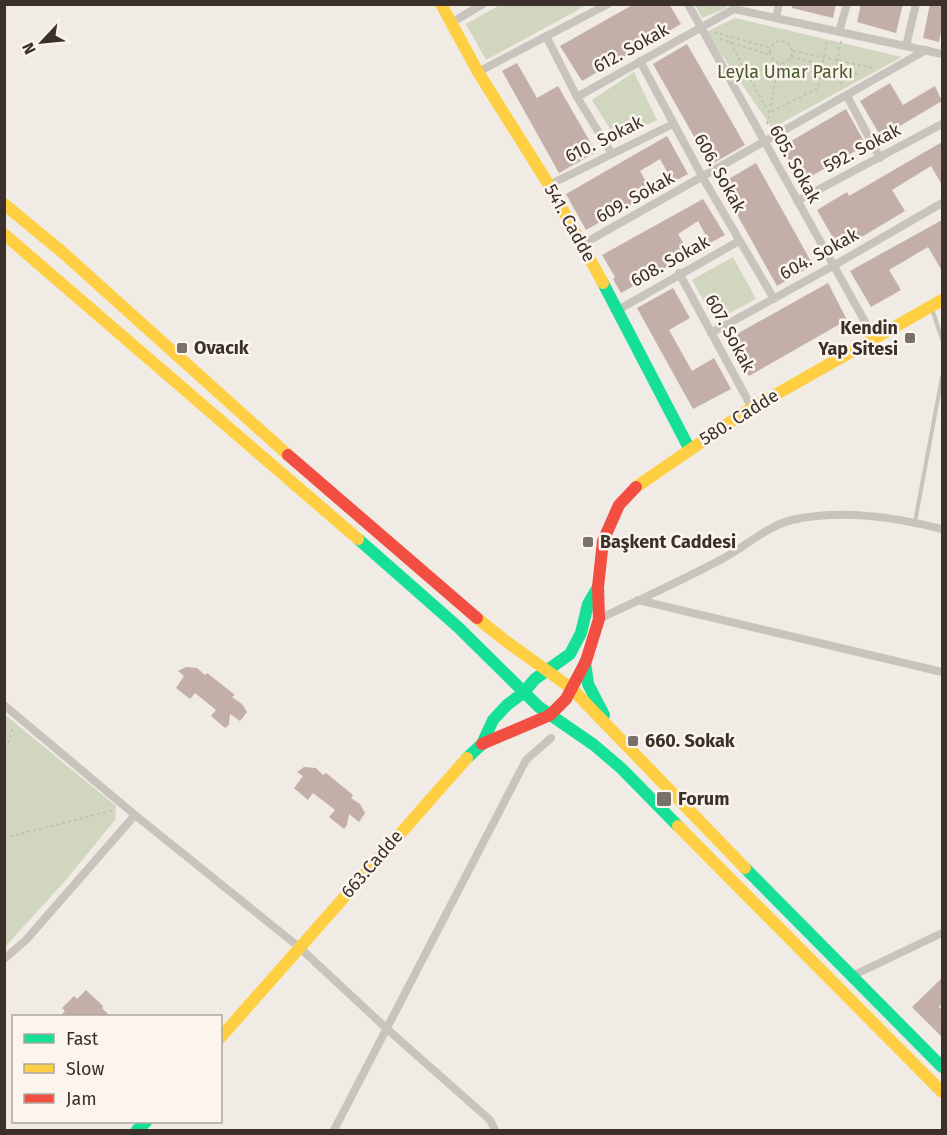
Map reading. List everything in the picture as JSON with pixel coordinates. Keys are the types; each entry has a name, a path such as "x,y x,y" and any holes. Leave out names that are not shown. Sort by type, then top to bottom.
{"main road":[{"name":"541. Cadde","path":"441,4 478,72 583,244 689,448"},
{"path":"4,204 61,251 374,531 503,639 571,688 942,1067"},
{"path":"4,234 236,436 405,579 458,627 523,693 594,745 621,768 942,1092"},
{"name":"580. Cadde","path":"598,587 603,541 619,505 638,484 752,408 942,300"},
{"path":"482,744 550,715 566,699 585,661 599,619 598,587"},
{"name":"663.Cadde","path":"222,1036 462,762 482,744 493,720 535,679 570,654 577,644 588,604 598,587"},
{"path":"585,661 588,687 614,732"}],"street":[{"path":"451,23 483,4"},
{"path":"478,72 608,4"},
{"name":"605. Sokak","path":"688,4 873,338"},
{"path":"776,18 779,4"},
{"path":"837,35 847,4"},
{"path":"906,46 916,4"},
{"path":"734,7 837,35 942,54"},
{"name":"612. Sokak","path":"577,96 640,61 702,31 734,7"},
{"path":"546,36 577,96 612,154"},
{"name":"609. Sokak","path":"583,244 926,50"},
{"name":"606. Sokak","path":"640,61 703,178 774,299"},
{"path":"847,96 880,158"},
{"name":"610. Sokak","path":"549,185 673,123"},
{"name":"592. Sokak","path":"797,201 942,124"},
{"name":"604. Sokak","path":"711,333 942,203"},
{"name":"608. Sokak","path":"618,310 679,273 739,241"},
{"name":"607. Sokak","path":"679,273 752,408"},
{"path":"599,619 709,566 789,520 842,515 868,516 915,522 942,529"},
{"path":"638,600 942,672"},
{"path":"4,705 135,815 299,947 490,1120 495,1131"},
{"path":"334,1131 526,760 551,738"},
{"path":"4,959 26,940 135,815"},
{"path":"852,976 942,933"}],"lane":[{"path":"931,307 942,339"},
{"path":"915,522 942,377"}],"path":[{"path":"702,31 771,55"},
{"path":"702,31 771,48"},
{"path":"837,35 842,39 836,68 847,96"},
{"path":"769,113 818,87 828,36"},
{"path":"783,41 790,44 793,51 786,62 779,63 771,55 771,48 776,42 783,41"},
{"path":"730,42 769,113"},
{"path":"793,51 889,72"},
{"path":"791,57 877,79"},
{"path":"767,123 779,63"},
{"path":"4,747 7,746 12,736 16,715"},
{"path":"4,838 126,807"}],"green space":[{"path":"500,5 587,5 486,60 466,24"},
{"path":"695,5 727,5 727,8 702,18"},
{"name":"Leyla Umar Parkı","path":"735,18 902,57 772,128 706,32"},
{"path":"634,72 657,120 617,140 592,100"},
{"path":"733,257 756,299 715,321 692,280"},
{"path":"4,714 116,806 115,820 64,882 5,947"}],"building":[{"path":"634,4 669,4 681,24 582,81 560,46"},
{"path":"793,4 836,4 833,18 792,8"},
{"path":"861,4 903,4 896,33 857,22"},
{"path":"930,4 942,7 939,42 923,38"},
{"path":"687,44 745,145 710,165 653,64"},
{"path":"517,63 537,98 558,86 596,152 559,173 502,71"},
{"path":"890,83 903,105 935,86 942,101 881,137 860,101"},
{"path":"846,109 866,145 801,182 781,147"},
{"path":"667,136 688,174 673,182 660,159 640,171 652,193 586,230 566,194"},
{"path":"942,142 942,185 931,166 892,190 905,211 840,250 817,210 847,192 849,196"},
{"path":"756,163 813,265 777,286 720,184"},
{"path":"703,199 725,235 710,243 698,221 678,234 690,254 621,293 602,255"},
{"path":"942,220 942,271 928,247 889,270 901,290 871,307 850,271"},
{"path":"828,283 847,320 749,376 726,340"},
{"path":"673,288 690,318 669,330 692,371 714,358 731,389 693,409 637,308"},
{"path":"186,667 197,668 205,675 207,673 235,695 232,697 242,704 247,712 240,721 230,714 229,725 225,728 211,716 216,710 195,693 190,699 176,688 184,676 178,671"},
{"path":"304,767 316,768 323,775 326,773 353,795 351,798 360,804 365,813 359,822 349,814 344,829 329,817 335,810 313,793 308,800 294,788 303,776 297,772"},
{"path":"942,978 942,1003 939,1007 942,1010 942,1037 912,1007"},
{"path":"86,990 109,1015 61,1015 65,1011 62,1008 74,996 77,999"}],"traffic: fast":[{"path":"603,283 689,448"},
{"path":"358,539 458,627 539,707 594,745 621,768 678,826"},
{"path":"467,758 482,744 493,720 507,705 523,693 535,679 570,654 581,633 588,604 598,587"},
{"path":"585,662 588,684 604,715"},
{"path":"745,868 942,1067"},
{"path":"137,1130 145,1123"}],"traffic: slow":[{"path":"441,4 478,72 549,185 603,283"},
{"path":"4,204 61,251 288,455"},
{"path":"4,234 358,539"},
{"path":"636,487 745,412 942,300"},
{"path":"477,618 571,688 745,868"},
{"path":"222,1036 467,758"},
{"path":"678,826 942,1092"}],"traffic: jam":[{"path":"288,455 477,618"},
{"path":"482,744 550,715 566,699 586,661 599,619 598,587 603,541 619,505 636,487"}],"place":[{"name":"Kendin Yap Sitesi","path":"910,338"},
{"name":"Ovacık","path":"182,348"},
{"name":"Başkent Caddesi","path":"588,542"},
{"name":"660. Sokak","path":"633,741"},
{"name":"Forum","path":"664,799"}]}
